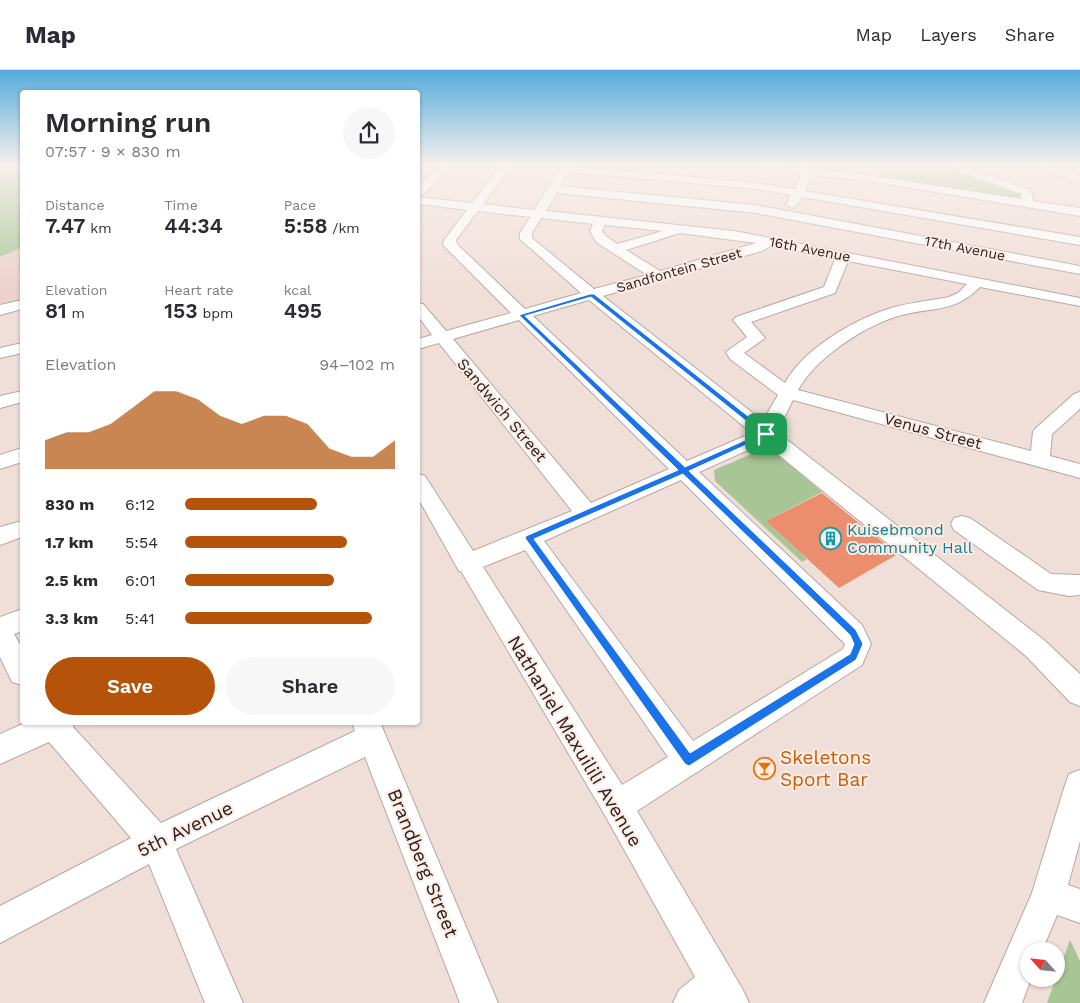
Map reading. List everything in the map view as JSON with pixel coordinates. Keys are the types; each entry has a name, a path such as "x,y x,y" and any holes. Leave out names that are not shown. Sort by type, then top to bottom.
{"street":[{"path":"473,209 450,240 450,245 853,632 858,644 853,657 616,806"},
{"name":"16th Avenue","path":"491,209 685,229 770,241 1080,302"},
{"path":"542,209 526,233 526,239 592,295 1034,648 1080,693"},
{"name":"17th Avenue","path":"745,209 786,214 1080,270"},
{"path":"770,241 789,209"},
{"path":"944,209 1028,218 1080,212"},
{"path":"990,209 1028,218 1080,242"},
{"path":"1028,209 1028,218"},
{"path":"601,220 596,231 601,239 658,276"},
{"path":"617,248 685,229"},
{"name":"Sandfontein Street","path":"420,344 757,248 770,241"},
{"path":"786,393 734,352 757,338 741,320 830,290 843,255"},
{"path":"467,564 587,514 766,434 786,393 799,372 817,355 851,332 890,313 954,301 964,296 977,282"},
{"path":"0,310 20,305"},
{"name":"Sandwich Street","path":"420,310 587,514"},
{"path":"0,353 20,348"},
{"name":"Venus Street","path":"786,393 1080,471"},
{"path":"0,402 20,397"},
{"path":"1040,460 1043,432 1077,406"},
{"path":"0,462 20,456"},
{"name":"Nathaniel Maxuilili Avenue","path":"420,484 616,806 713,996"},
{"path":"962,524 1046,583 1069,586 1080,585"},
{"path":"0,536 20,529"},
{"path":"529,538 689,760"},
{"path":"0,628 20,621"},
{"path":"0,632 20,668"},
{"path":"0,749 53,725"},
{"path":"56,725 156,842 224,1003"},
{"name":"5th Avenue","path":"0,925 369,730"},
{"name":"Brandberg Street","path":"369,730 479,1003"},
{"path":"1002,1003 1048,894 1080,785"},
{"path":"1048,894 1080,906"}],"shaded area":[{"path":"20,248 20,302 0,307 0,257"}],"green space":[{"path":"0,209 20,209 20,248 0,257"},
{"path":"763,449 777,454 822,492 766,521 807,559 802,562 715,481 714,470"},
{"path":"1070,940 1080,961 1080,1003 1047,1003 1052,988 1065,988 1065,954"}],"building":[{"name":"Kuisebmond Community Hall","path":"822,493 898,554 839,588 766,521"}],"place":[{"name":"Kuisebmond Community Hall","path":"831,538"},
{"name":"Skeletons Sport Bar","path":"764,768"}],"route":[{"path":"766,434 592,295 522,315 684,470 529,538 689,760 853,657 858,644 853,632 684,470 766,434"}]}
